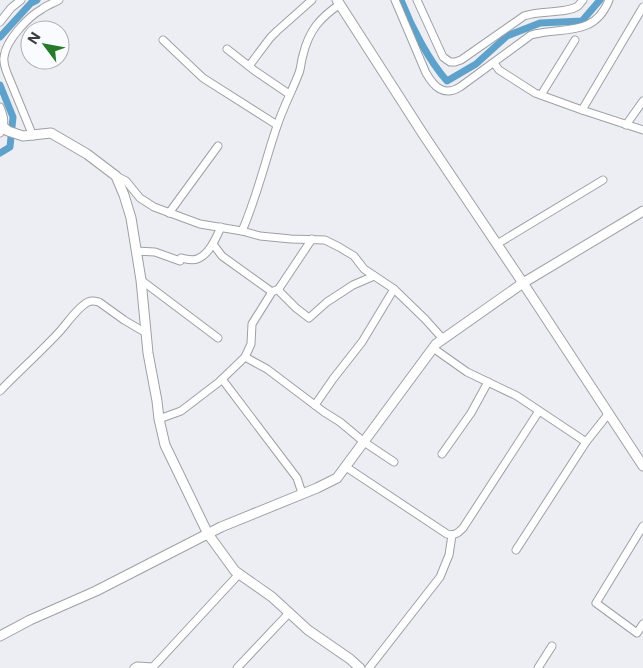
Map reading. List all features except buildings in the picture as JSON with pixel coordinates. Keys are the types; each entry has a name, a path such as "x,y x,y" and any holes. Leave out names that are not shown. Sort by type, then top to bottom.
{"street":[{"path":"0,22 11,8 21,0"},
{"path":"28,136 6,72 4,57 17,31 40,9 60,0"},
{"path":"249,66 270,38 312,0"},
{"path":"395,0 431,82 442,90 448,91 456,89 496,67 532,35 571,30 587,25 599,17 609,0"},
{"path":"417,0 443,57 450,62 461,60 524,16 539,12 571,9 578,6 584,0"},
{"path":"242,231 252,209 277,125 300,70 302,55 308,38 319,20 338,2 643,466"},
{"path":"582,110 643,7"},
{"path":"163,40 203,78 277,125"},
{"path":"541,95 575,40"},
{"path":"228,49 289,94"},
{"path":"496,67 535,93 643,130"},
{"path":"626,125 643,101"},
{"path":"0,107 4,118 3,129 28,136 51,133 87,154 116,176 126,181 140,198 154,207 200,224 260,236 325,240 340,247 354,256 364,269 394,289 443,339"},
{"path":"169,213 218,146"},
{"path":"116,176 131,218 141,280 148,353 157,401 158,419 165,445 208,534 235,571 272,597 308,630 360,668"},
{"path":"496,244 603,180"},
{"path":"0,636 30,620 96,591 221,527 338,478 436,344 523,283 643,211"},
{"path":"136,251 155,252 181,260 197,259 206,253 213,244 221,227"},
{"path":"158,419 181,411 222,379 245,357 251,344 252,324 312,239"},
{"path":"213,244 222,256 275,291 309,318 327,302 353,285 374,276"},
{"path":"141,280 218,338"},
{"path":"315,406 362,342 394,289"},
{"path":"0,390 89,301 99,302 146,333"},
{"path":"433,348 467,372 517,396 586,442"},
{"path":"245,357 267,369 315,406 340,422 364,442 394,462"},
{"path":"222,379 297,478 302,494"},
{"path":"442,454 470,413 488,382"},
{"path":"452,536 463,528 539,411"},
{"path":"516,550 586,442 609,413"},
{"path":"346,467 452,536"},
{"path":"643,526 596,603 637,633 643,624"},
{"path":"369,668 440,577 449,556 452,536"},
{"path":"134,668 137,666 153,667 239,574"},
{"path":"237,668 289,613"},
{"path":"538,668 552,646"}],"waterway":[{"path":"0,37 31,3 37,0"},
{"path":"401,0 421,43 447,81 476,64 507,36 540,23 582,21 600,0"},
{"path":"0,85 13,117 10,147 0,153"}]}
